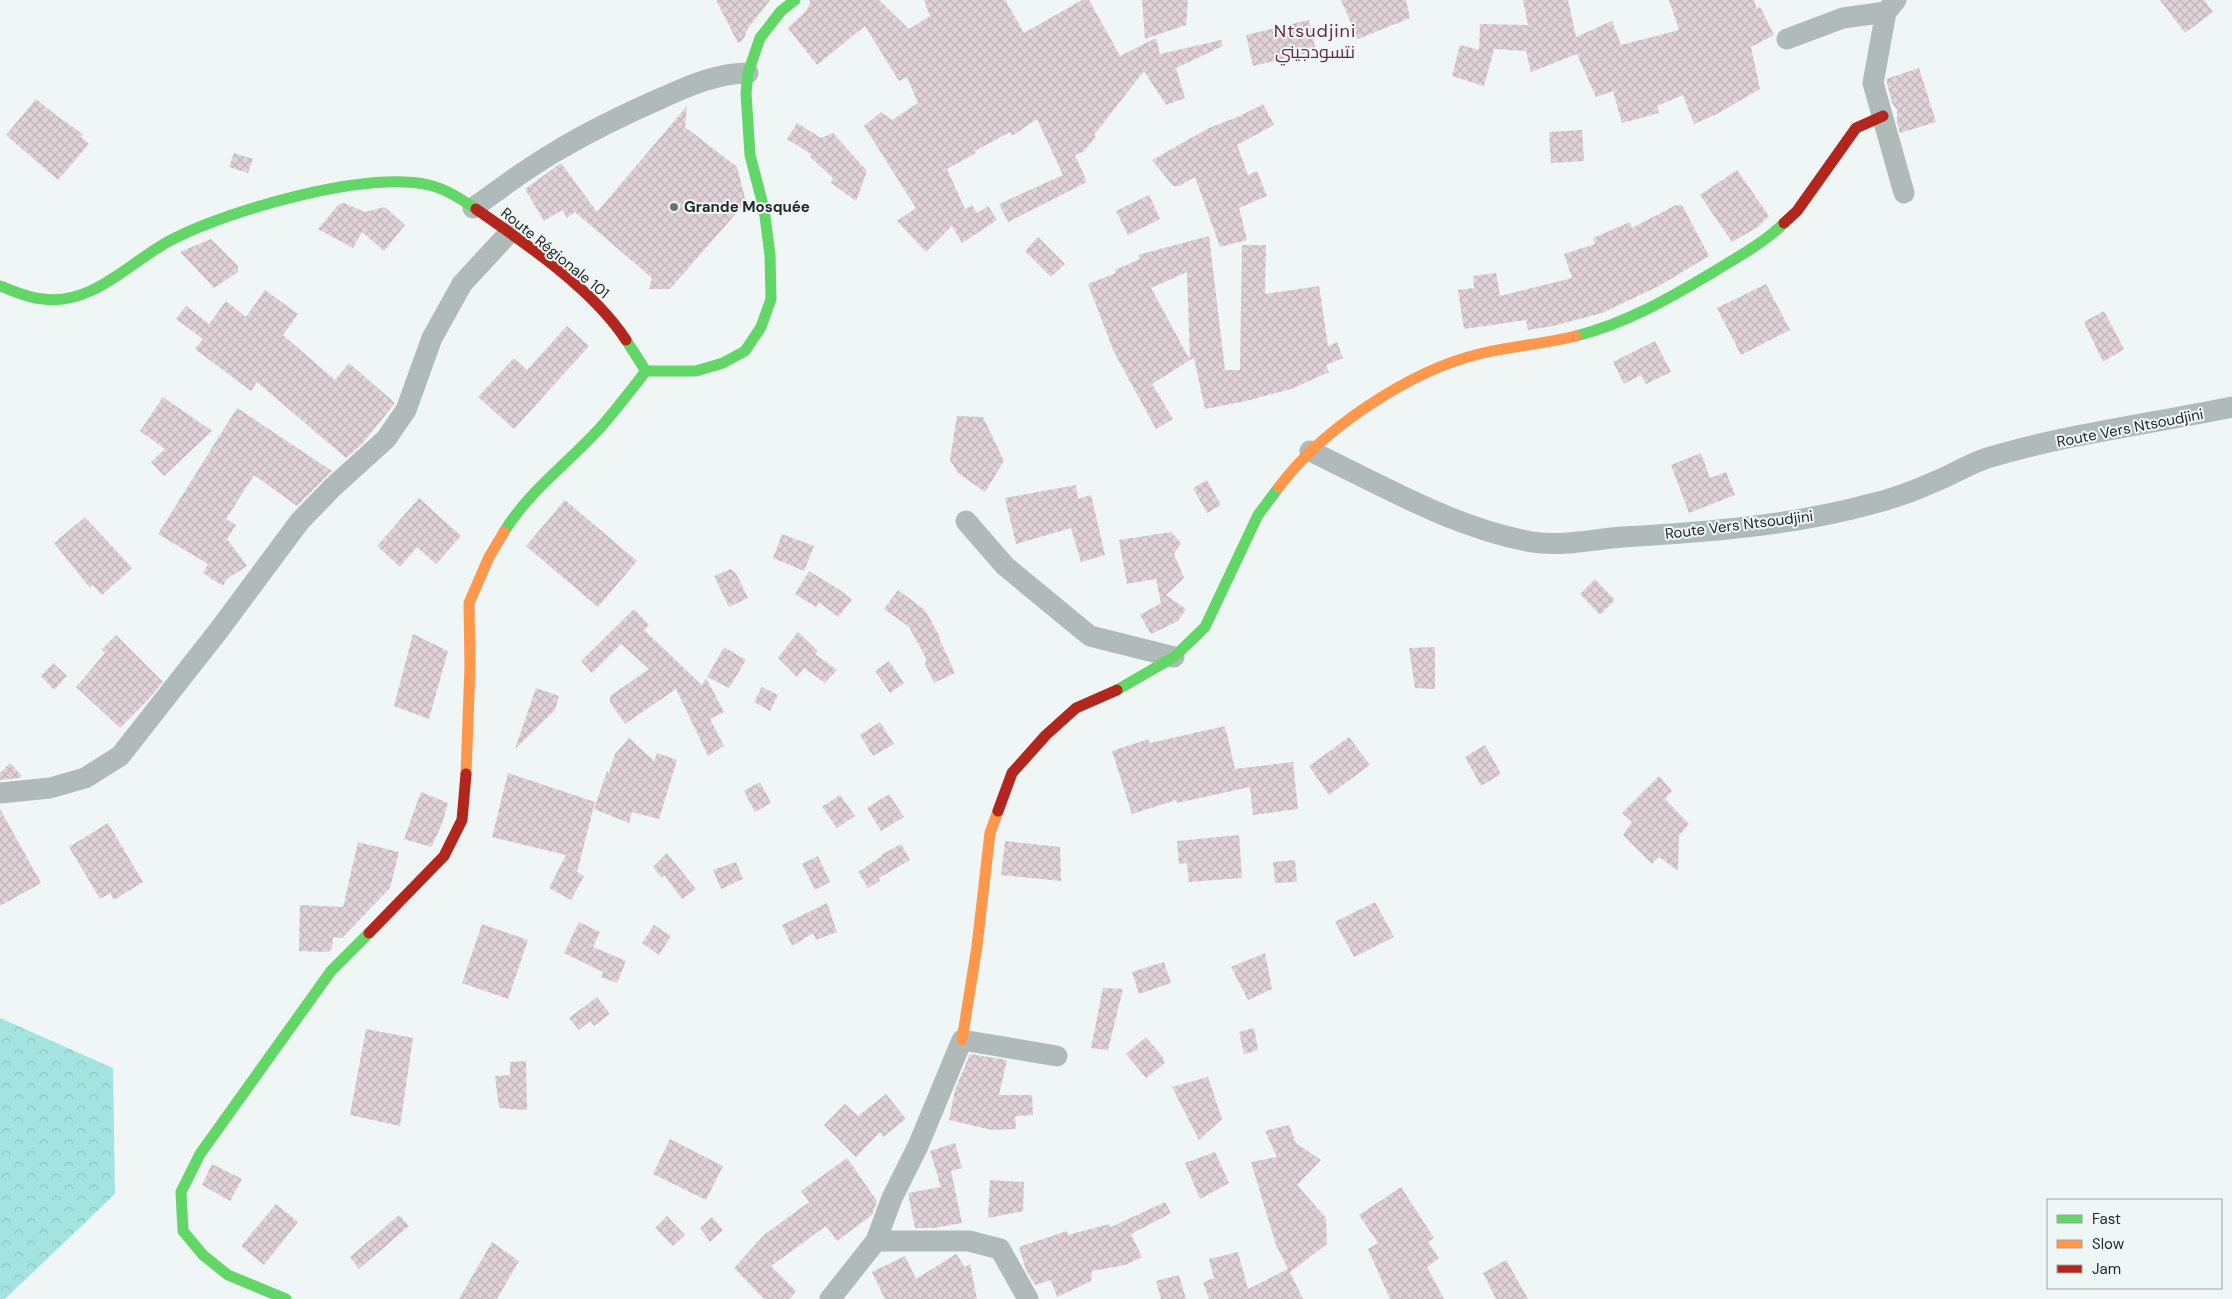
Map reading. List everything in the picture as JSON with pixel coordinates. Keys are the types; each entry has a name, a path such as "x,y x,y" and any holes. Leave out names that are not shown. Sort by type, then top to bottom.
{"street":[{"path":"286,1299 228,1275 202,1254 183,1231 181,1192 200,1154 331,971 444,856 462,820 466,785 470,666 469,603 488,557 514,516 552,473 600,428 646,371 696,370 723,362 745,350 761,327 771,299 770,255 764,209 750,155 746,93 748,73 760,38 781,12 795,0"},
{"path":"1787,39 1843,18 1891,6 1874,83 1904,193"},
{"path":"473,208 554,152 631,111 680,90 712,79 737,73 748,73"},
{"path":"830,1299 876,1241 892,1198 918,1146 962,1040 977,946 990,833 1012,773 1046,734 1076,708 1122,688 1174,658 1205,627 1258,515 1289,473 1310,451 1370,404 1429,371 1478,354 1556,341 1607,328 1666,300 1768,239 1797,211 1856,128 1883,116"},
{"name":"Route Régionale 101","path":"0,286 19,293 50,300 71,298 97,287 174,238 220,220 299,196 345,187 388,183 427,185 453,194 509,233 568,279 609,316 646,371"},
{"path":"0,793 50,788 85,778 120,756 219,630 300,521 333,487 386,439 406,410 432,338 462,284 509,233"},
{"name":"Route Vers Ntsoudjini","path":"1310,451 1422,506 1480,530 1534,542 1575,543 1783,523 1872,504 1934,483 1985,459 2092,433 2232,407"},
{"path":"966,521 1005,566 1090,636 1174,658"},
{"path":"962,1040 1057,1056"},
{"path":"876,1241 968,1241 1000,1249 1028,1299"}],"green space":[{"path":"0,1018 113,1068 115,1194 5,1299 0,1299"}],"building":[{"path":"716,0 770,0 748,28 743,40 738,43"},
{"path":"810,0 879,0 909,29 930,16 924,0 1005,0 1024,33 1082,0 1089,0 1120,56 1156,38 1160,54 1221,40 1223,46 1176,68 1185,98 1166,105 1144,71 1094,135 1096,137 1083,152 1075,155 1087,182 1008,222 999,204 1063,175 1037,119 1012,136 1010,132 947,169 965,209 972,205 977,213 988,206 997,220 962,243 952,226 926,252 897,221 916,208 864,126 881,112 892,120 918,103 907,77 899,81 865,26 817,65 788,28 805,12"},
{"path":"1142,0 1188,0 1186,25 1145,39"},
{"path":"1341,0 1406,0 1410,18 1358,39"},
{"path":"1523,0 1568,0 1576,37 1612,21 1621,45 1679,30 1669,0 1754,0 1757,9 1760,7 1774,35 1751,47 1760,89 1717,114 1694,124 1683,95 1657,106 1659,113 1622,123 1613,91 1596,97 1577,54 1531,72 1526,51 1494,49 1484,86 1452,76 1460,45 1479,50 1480,24 1528,25"},
{"path":"2160,0 2204,0 2213,12 2185,33"},
{"path":"1309,20 1316,51 1253,66 1246,35"},
{"path":"1919,68 1936,122 1900,133 1897,122 1897,110 1892,103 1886,79"},
{"path":"36,99 83,134 81,137 89,144 58,180 6,135"},
{"path":"1263,104 1274,125 1237,145 1248,175 1257,171 1267,196 1239,208 1247,240 1220,247 1195,177 1179,186 1173,186 1152,160 1209,128 1240,116"},
{"path":"687,106 685,127 737,167 746,202 670,289 649,289 652,278 575,212 567,218 562,210 544,221 525,189 561,163 597,212"},
{"path":"797,123 821,138 833,133 867,171 856,201 831,183 833,178 810,157 811,154 787,139"},
{"path":"1582,130 1584,161 1551,163 1549,132"},
{"path":"234,153 253,159 248,173 229,167"},
{"path":"1737,170 1769,216 1758,227 1732,242 1700,195"},
{"path":"1149,195 1160,219 1128,235 1116,211"},
{"path":"344,203 365,212 385,207 405,225 384,251 362,232 353,248 318,229 339,204"},
{"path":"1676,205 1682,205 1709,256 1659,286 1602,313 1553,326 1528,330 1526,320 1464,329 1458,290 1474,288 1473,276 1496,273 1500,296 1572,278 1564,254 1595,244 1593,238 1630,222 1632,228"},
{"path":"1209,236 1225,370 1240,370 1242,245 1266,245 1265,294 1319,286 1328,346 1337,342 1343,358 1326,365 1329,372 1291,389 1205,409 1194,358 1152,384 1173,419 1156,429 1114,352 1088,284 1116,273 1115,270 1140,259 1138,255","holes":["1187,272 1190,360 1151,288"]},
{"path":"1038,237 1065,264 1051,277 1025,251"},
{"path":"211,239 238,266 238,272 214,288 180,252"},
{"path":"1766,284 1790,330 1741,355 1717,308"},
{"path":"265,290 298,314 283,335 335,380 349,363 395,403 362,444 346,458 257,382 251,391 195,349 203,339 176,319 186,306 209,324 226,301 246,317"},
{"path":"2104,311 2124,349 2103,362 2084,322"},
{"path":"567,326 589,346 514,429 478,397 514,358 527,370"},
{"path":"1655,341 1671,372 1646,384 1641,375 1624,384 1613,362"},
{"path":"163,397 212,431 164,476 151,462 165,449 140,431"},
{"path":"237,408 332,471 297,506 254,475 226,519 236,525 227,539 247,566 227,579 223,586 203,573 208,564 158,534"},
{"path":"957,416 983,417 1004,461 985,492 958,473 950,460"},
{"path":"1701,453 1710,478 1726,472 1735,495 1689,513 1671,465"},
{"path":"1207,480 1221,505 1207,513 1193,488"},
{"path":"1076,485 1078,499 1091,495 1105,555 1081,562 1071,528 1016,544 1005,498"},
{"path":"419,498 461,536 436,564 417,547 400,567 377,546"},
{"path":"565,500 637,561 598,607 526,546"},
{"path":"85,517 132,568 102,595 93,585 90,588 54,543"},
{"path":"1171,532 1181,543 1174,554 1184,578 1166,595 1186,609 1178,621 1151,634 1140,615 1161,603 1156,579 1127,584 1119,540"},
{"path":"782,534 814,546 804,571 773,558"},
{"path":"731,569 737,575 748,598 729,607 714,576"},
{"path":"809,571 840,590 852,600 838,617 819,602 816,607 795,594"},
{"path":"1595,579 1615,600 1600,615 1580,594"},
{"path":"898,590 925,610 940,637 955,673 934,683 925,664 926,658 909,627 884,609"},
{"path":"634,609 649,625 644,630 702,685 706,678 724,712 710,719 724,746 708,756 676,689 625,724 610,702 610,696 649,669 621,644 592,673 581,661"},
{"path":"798,632 818,651 815,654 837,670 825,683 804,668 797,677 778,658"},
{"path":"413,634 448,651 429,719 394,706"},
{"path":"116,635 163,682 120,728 76,687 105,653 101,650"},
{"path":"724,647 746,660 729,688 707,677"},
{"path":"1435,647 1435,689 1415,688 1409,648"},
{"path":"889,661 904,683 890,693 875,671"},
{"path":"53,663 67,676 54,690 41,676"},
{"path":"762,687 778,695 770,711 754,702"},
{"path":"536,688 559,696 555,710 515,749"},
{"path":"880,722 894,744 873,756 860,735"},
{"path":"1225,726 1235,769 1293,762 1298,809 1253,815 1250,787 1177,803 1176,800 1132,814 1112,751 1148,739 1150,743"},
{"path":"1349,737 1370,765 1329,795 1309,766"},
{"path":"629,738 654,761 657,753 677,760 659,819 632,812 629,823 594,809 615,754"},
{"path":"1485,745 1501,774 1481,786 1465,757"},
{"path":"10,763 22,776 20,778 0,780 0,773"},
{"path":"508,773 595,802 577,872 584,876 571,900 549,888 566,855 492,837"},
{"path":"1659,776 1672,791 1665,799 1689,824 1679,836 1678,871 1659,857 1652,864 1623,835 1632,822 1622,813"},
{"path":"760,782 771,803 755,812 744,791"},
{"path":"421,792 448,803 442,824 431,847 404,839"},
{"path":"889,794 904,817 881,831 867,808"},
{"path":"840,795 855,816 837,828 822,807"},
{"path":"0,809 41,883 0,906"},
{"path":"108,823 143,882 114,900 110,893 100,899 69,847"},
{"path":"1239,835 1242,878 1189,882 1187,863 1179,864 1177,841"},
{"path":"1005,841 1060,847 1061,881 1001,875"},
{"path":"358,842 399,852 390,888 342,938 333,937 332,948 328,952 299,951 300,905 343,907"},
{"path":"901,844 910,860 879,878 880,881 868,888 858,872 881,855"},
{"path":"667,853 696,889 682,899 664,875 662,878 653,867"},
{"path":"818,856 830,882 815,890 802,864"},
{"path":"1295,860 1297,882 1275,883 1273,862"},
{"path":"736,862 743,879 721,889 713,870"},
{"path":"1375,902 1394,937 1354,957 1335,922"},
{"path":"827,903 837,932 816,940 813,933 792,946 782,925"},
{"path":"579,922 600,932 593,947 626,961 617,983 601,977 603,972 564,953"},
{"path":"482,924 528,940 508,999 462,983"},
{"path":"654,925 671,936 659,955 642,943"},
{"path":"1265,953 1272,989 1248,1000 1231,967"},
{"path":"1164,962 1171,983 1139,994 1132,972"},
{"path":"1103,988 1123,989 1108,1050 1091,1048"},
{"path":"597,997 610,1014 594,1026 590,1021 579,1030 569,1018"},
{"path":"1254,1028 1258,1050 1244,1054 1239,1032"},
{"path":"366,1029 413,1038 400,1126 350,1115"},
{"path":"1146,1037 1162,1056 1165,1063 1146,1078 1126,1054"},
{"path":"970,1054 1007,1060 999,1095 1032,1095 1033,1115 1015,1116 1016,1129 992,1130 949,1120 955,1090"},
{"path":"526,1061 527,1110 499,1108 495,1076 510,1075 510,1062"},
{"path":"1208,1077 1222,1119 1199,1140 1172,1087"},
{"path":"886,1094 906,1119 883,1137 880,1132 856,1157 824,1125 845,1104 858,1116"},
{"path":"1289,1125 1296,1143 1321,1160 1297,1185 1326,1218 1327,1244 1290,1272 1303,1299 1209,1299 1203,1282 1214,1278 1209,1259 1238,1252 1248,1289 1288,1269 1276,1245 1251,1162 1277,1157 1265,1131"},
{"path":"670,1139 723,1166 706,1200 653,1174"},
{"path":"955,1143 962,1168 951,1171 962,1223 934,1228 915,1228 908,1193 941,1187 930,1151"},
{"path":"1215,1152 1229,1183 1200,1199 1185,1163"},
{"path":"847,1158 877,1201 872,1215 837,1241 826,1226 771,1266 796,1291 790,1299 764,1299 734,1268 764,1235 809,1202 801,1191"},
{"path":"212,1164 242,1179 230,1201 202,1185"},
{"path":"990,1180 1024,1182 1023,1211 988,1218"},
{"path":"1401,1187 1434,1238 1428,1242 1439,1258 1427,1267 1444,1299 1390,1299 1368,1249 1378,1243 1359,1215"},
{"path":"1165,1202 1171,1213 1131,1234 1142,1257 1125,1265 1092,1271 1091,1281 1057,1297 1051,1280 1035,1285 1026,1270 1019,1247 1067,1231 1068,1235 1109,1224 1111,1227"},
{"path":"276,1204 298,1222 264,1265 241,1246"},
{"path":"399,1215 409,1226 359,1269 350,1257"},
{"path":"667,1216 685,1235 673,1246 655,1228"},
{"path":"712,1217 723,1230 710,1242 700,1228"},
{"path":"492,1242 519,1261 497,1299 459,1299"},
{"path":"956,1254 965,1267 970,1264 977,1299 885,1299 872,1272 905,1256 916,1279"},
{"path":"1506,1260 1528,1299 1496,1299 1483,1273"},
{"path":"1179,1275 1186,1299 1161,1299 1156,1281"}],"traffic: fast":[{"path":"626,340 646,371 696,371 723,363 745,351 761,327 771,299 770,255 764,209 750,155 746,93 748,73 760,38 781,11 795,0"},
{"path":"0,286 21,294 43,299 62,299 80,295 113,279 159,247 200,227 264,205 336,188 370,183 402,182 429,185 459,198 476,209"},
{"path":"1576,336 1631,317 1665,300 1751,249 1784,223"},
{"path":"504,532 525,503 600,428 646,371"},
{"path":"1117,690 1174,657 1205,627 1258,515 1279,487"},
{"path":"286,1299 228,1275 203,1255 183,1231 181,1192 200,1154 331,971 369,933"}],"traffic: slow":[{"path":"1279,487 1297,466 1342,424 1368,406 1424,374 1452,362 1479,354 1576,336"},
{"path":"466,774 470,666 469,603 489,557 504,532"},
{"path":"962,1040 977,946 990,833 998,811"}],"traffic: jam":[{"path":"1784,223 1797,211 1856,128 1883,116"},
{"path":"476,209 536,252 577,285 596,303 626,340"},
{"path":"998,811 1012,773 1046,735 1076,708 1117,690"},
{"path":"369,933 444,856 462,820 466,774"}],"place":[{"name":"Grande Mosquée","path":"674,207"}],"district":[{"name":"Ntsudjini نتسودجيني","path":"1315,41"}]}
